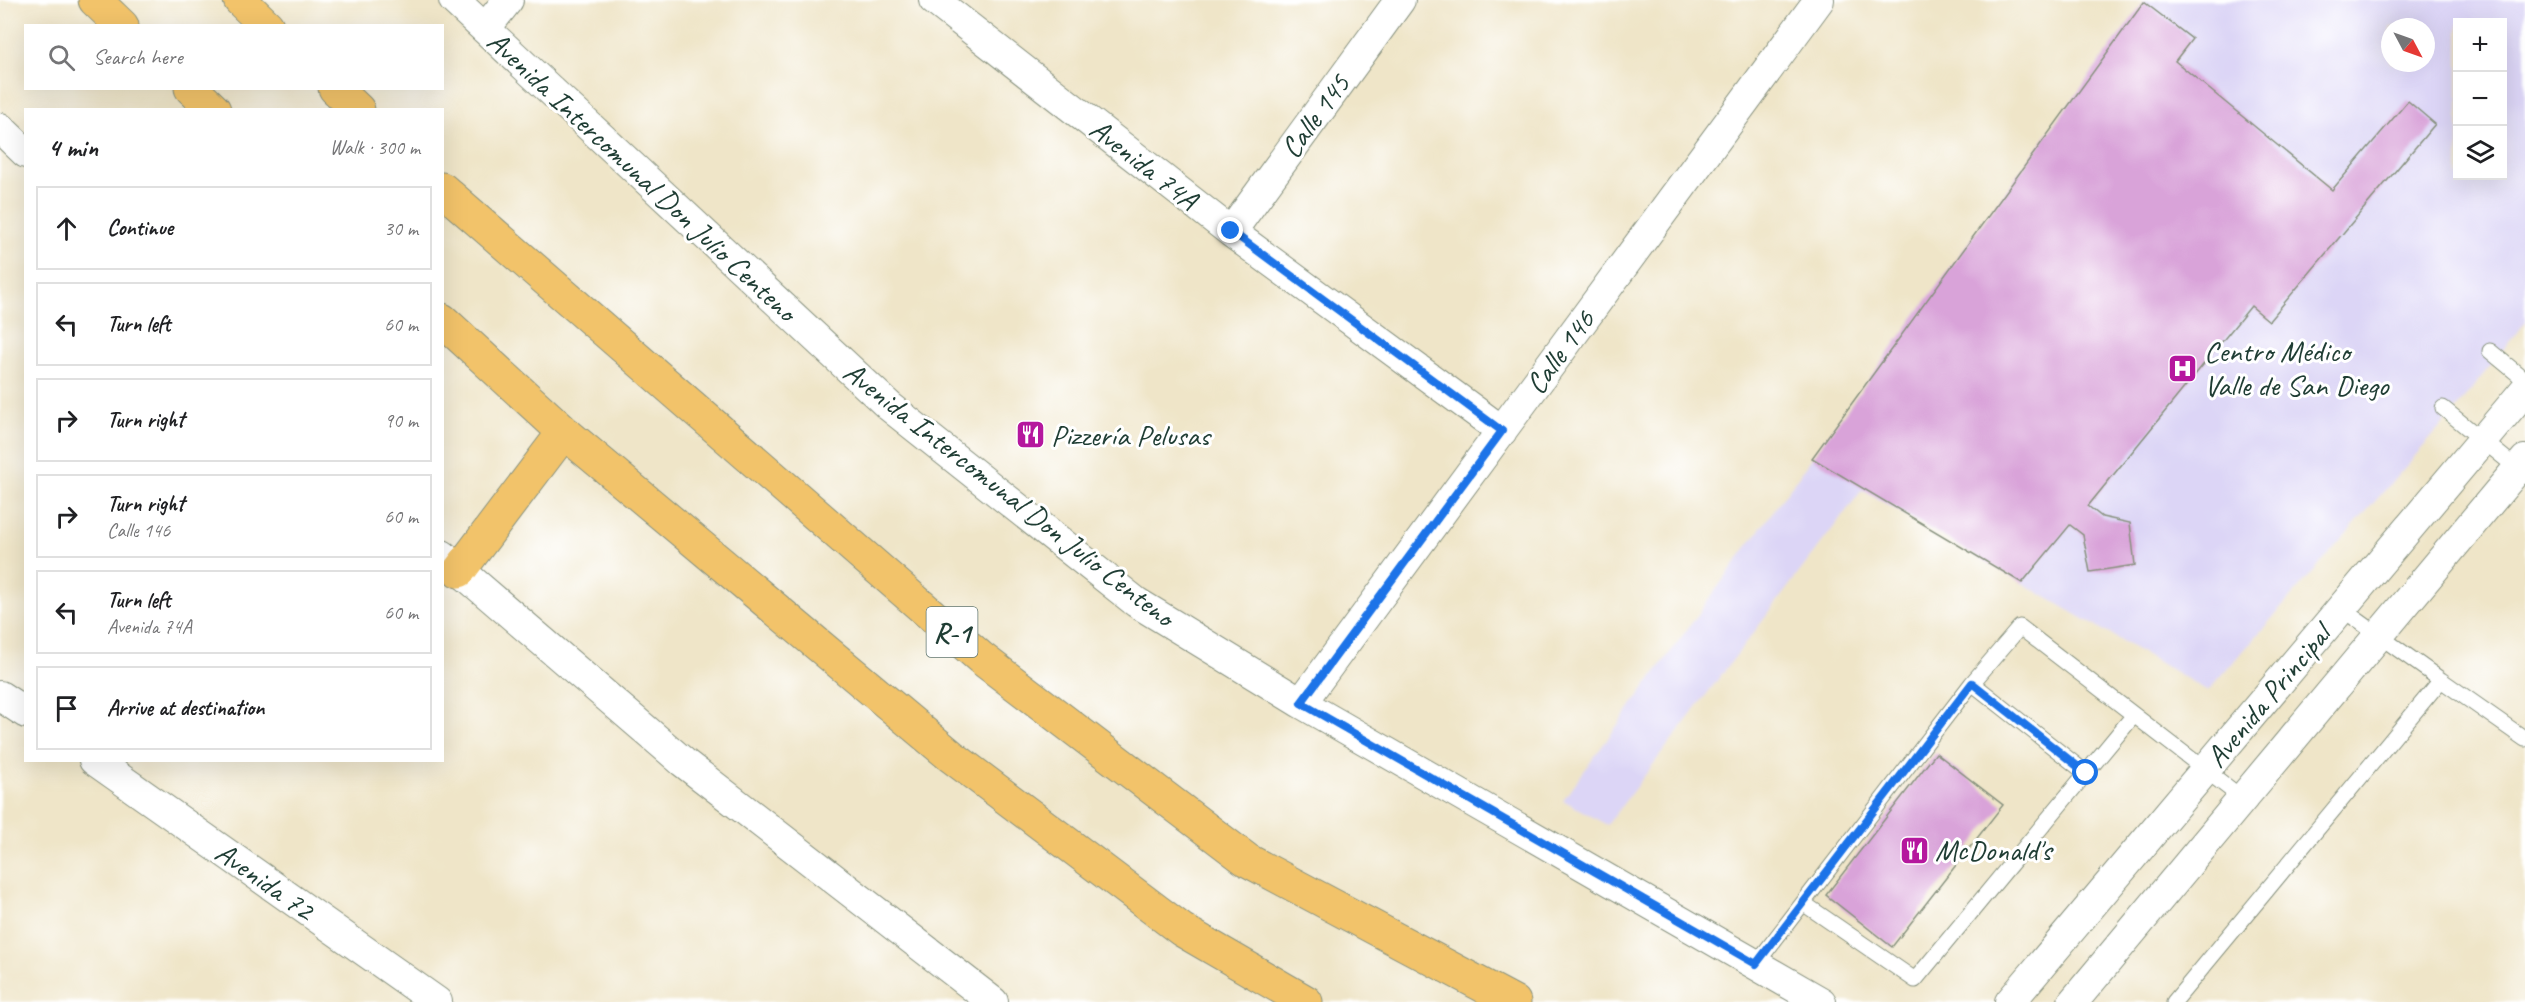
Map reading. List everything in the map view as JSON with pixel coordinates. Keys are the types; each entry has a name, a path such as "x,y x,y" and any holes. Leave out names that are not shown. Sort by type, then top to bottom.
{"main road":[{"path":"95,0 121,24"},
{"path":"240,0 265,24"},
{"path":"193,90 212,108"},
{"path":"337,90 356,108"},
{"name":"R-1","path":"444,191 981,658 1247,860 1514,1002"},
{"path":"444,322 564,432 960,763 1182,930 1306,1002"},
{"path":"451,563 564,432"},
{"path":"1485,986 1526,1002"}],"street":[{"name":"Avenida Intercomunal Don Julio Centeno","path":"454,0 889,406 1136,602 1301,703 1821,1002"},
{"path":"485,29 508,0"},
{"name":"Calle 145","path":"1231,231 1400,0"},
{"name":"Calle 146","path":"1301,703 1819,0"},
{"name":"Avenida 74A","path":"944,3 1231,231 1502,431"},
{"path":"0,128 24,151"},
{"name":"Avenida Principal","path":"2010,1002 2525,390"},
{"name":"Avenida Principal","path":"2073,1002 2521,464"},
{"path":"451,563 682,762 993,1002"},
{"path":"0,696 24,712"},
{"name":"Avenida 72","path":"97,762 437,1002"}],"lane":[{"path":"2490,351 2525,380"},
{"path":"2443,408 2521,464"},
{"path":"2342,609 2378,637 2525,739"},
{"path":"1756,964 1972,683 2020,627 2243,799"},
{"path":"2174,1002 2441,680"},
{"path":"1972,683 2086,773"},
{"path":"1803,903 1915,980 2134,715"}],"shaded area":[{"name":"Centro Médico Valle de San Diego","path":"2145,0 2525,0 2525,322 2452,414 2208,691 1862,490 1607,825 1563,800"}],"building":[{"path":"2144,2 2192,39 2175,61 2332,190 2408,101 2435,124 2269,321 2251,306 2088,506 2102,517 2130,523 2135,565 2090,572 2083,535 2070,525 2022,583 1812,458"},
{"name":"McDonald's","path":"1936,753 2003,805 1892,947 1826,895"}],"place":[{"name":"Centro Médico Valle de San Diego","path":"2183,368"},
{"name":"Pizzería Pelusas","path":"1030,435"},
{"name":"McDonald's","path":"1914,850"}],"route":[{"path":"1231,231 1502,431 1301,703 1756,964 1972,683 2086,773"}]}
